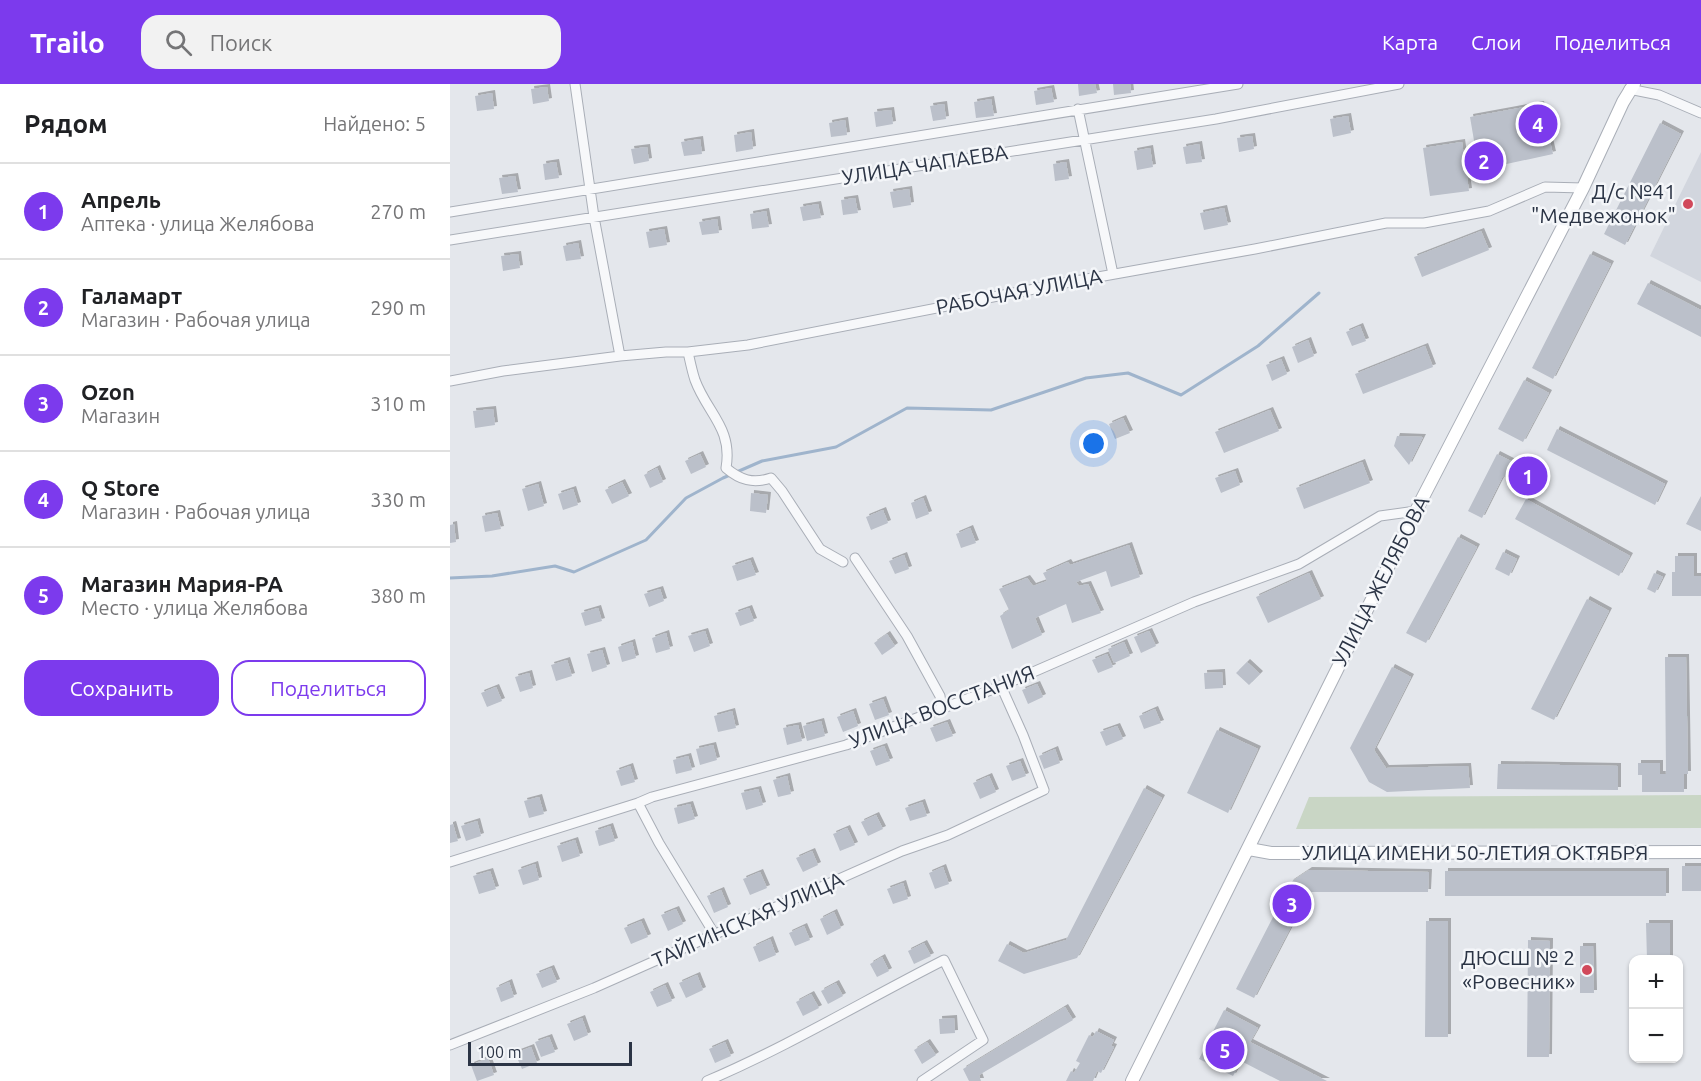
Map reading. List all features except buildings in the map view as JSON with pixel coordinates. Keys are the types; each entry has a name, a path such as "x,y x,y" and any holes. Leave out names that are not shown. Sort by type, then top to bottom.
{"street":[{"path":"575,84 594,218 620,356"},
{"name":"УЛИЦА ЧАПАЕВА","path":"450,212 1238,84"},
{"name":"УЛИЦА ЧАПАЕВА","path":"450,240 1216,119 1399,84"},
{"path":"1628,86 1659,95 1701,113"},
{"name":"УЛИЦА ЖЕЛЯБОВА","path":"1132,1081 1416,511 1583,188 1628,86"},
{"path":"1078,109 1113,274"},
{"name":"РАБОЧАЯ УЛИЦА","path":"450,381 503,371 620,356 688,352 748,345 1386,223 1424,222 1489,211 1545,187 1583,188"},
{"path":"688,352 696,382 717,417 729,452 726,468 737,477 759,482 771,478 782,490 820,549 843,562"},
{"name":"УЛИЦА ВОССТАНИЯ","path":"450,862 638,803 652,796 846,745 1001,686 1194,602 1299,564 1380,516 1416,511"},
{"path":"855,558 907,636 940,696 942,709"},
{"name":"ТАЙГИНСКАЯ УЛИЦА","path":"450,1045 594,988 902,851 948,835 1044,790 1001,686"},
{"path":"638,803 658,843 715,935"},
{"name":"УЛИЦА ИМЕНИ 50-ЛЕТИЯ ОКТЯБРЯ","path":"1248,849 1271,853 1701,852"},
{"path":"707,1081 751,1062 944,960 983,1040 922,1081"}],"shaded area":[{"name":"Д/с №41 \"Медвежонок\"","path":"1701,152 1701,282 1650,256"}],"green space":[{"path":"1701,795 1701,828 1296,829 1309,797"}],"waterway":[{"path":"450,578 492,576 555,566 574,572 646,540 686,498 723,478 762,461 836,447 907,408 991,410 1086,378 1128,373 1181,395 1258,346 1319,293"}],"place":[{"name":"Q Store","path":"1538,124"},
{"name":"Галамарт","path":"1484,161"},
{"name":"Д/с №41 \"Медвежонок\"","path":"1688,204"},
{"name":"Апрель","path":"1528,476"},
{"name":"Ozon","path":"1292,904"},
{"name":"ДЮСШ № 2 «Ровесник»","path":"1587,970"},
{"name":"Магазин Мария-РА","path":"1225,1050"}]}
